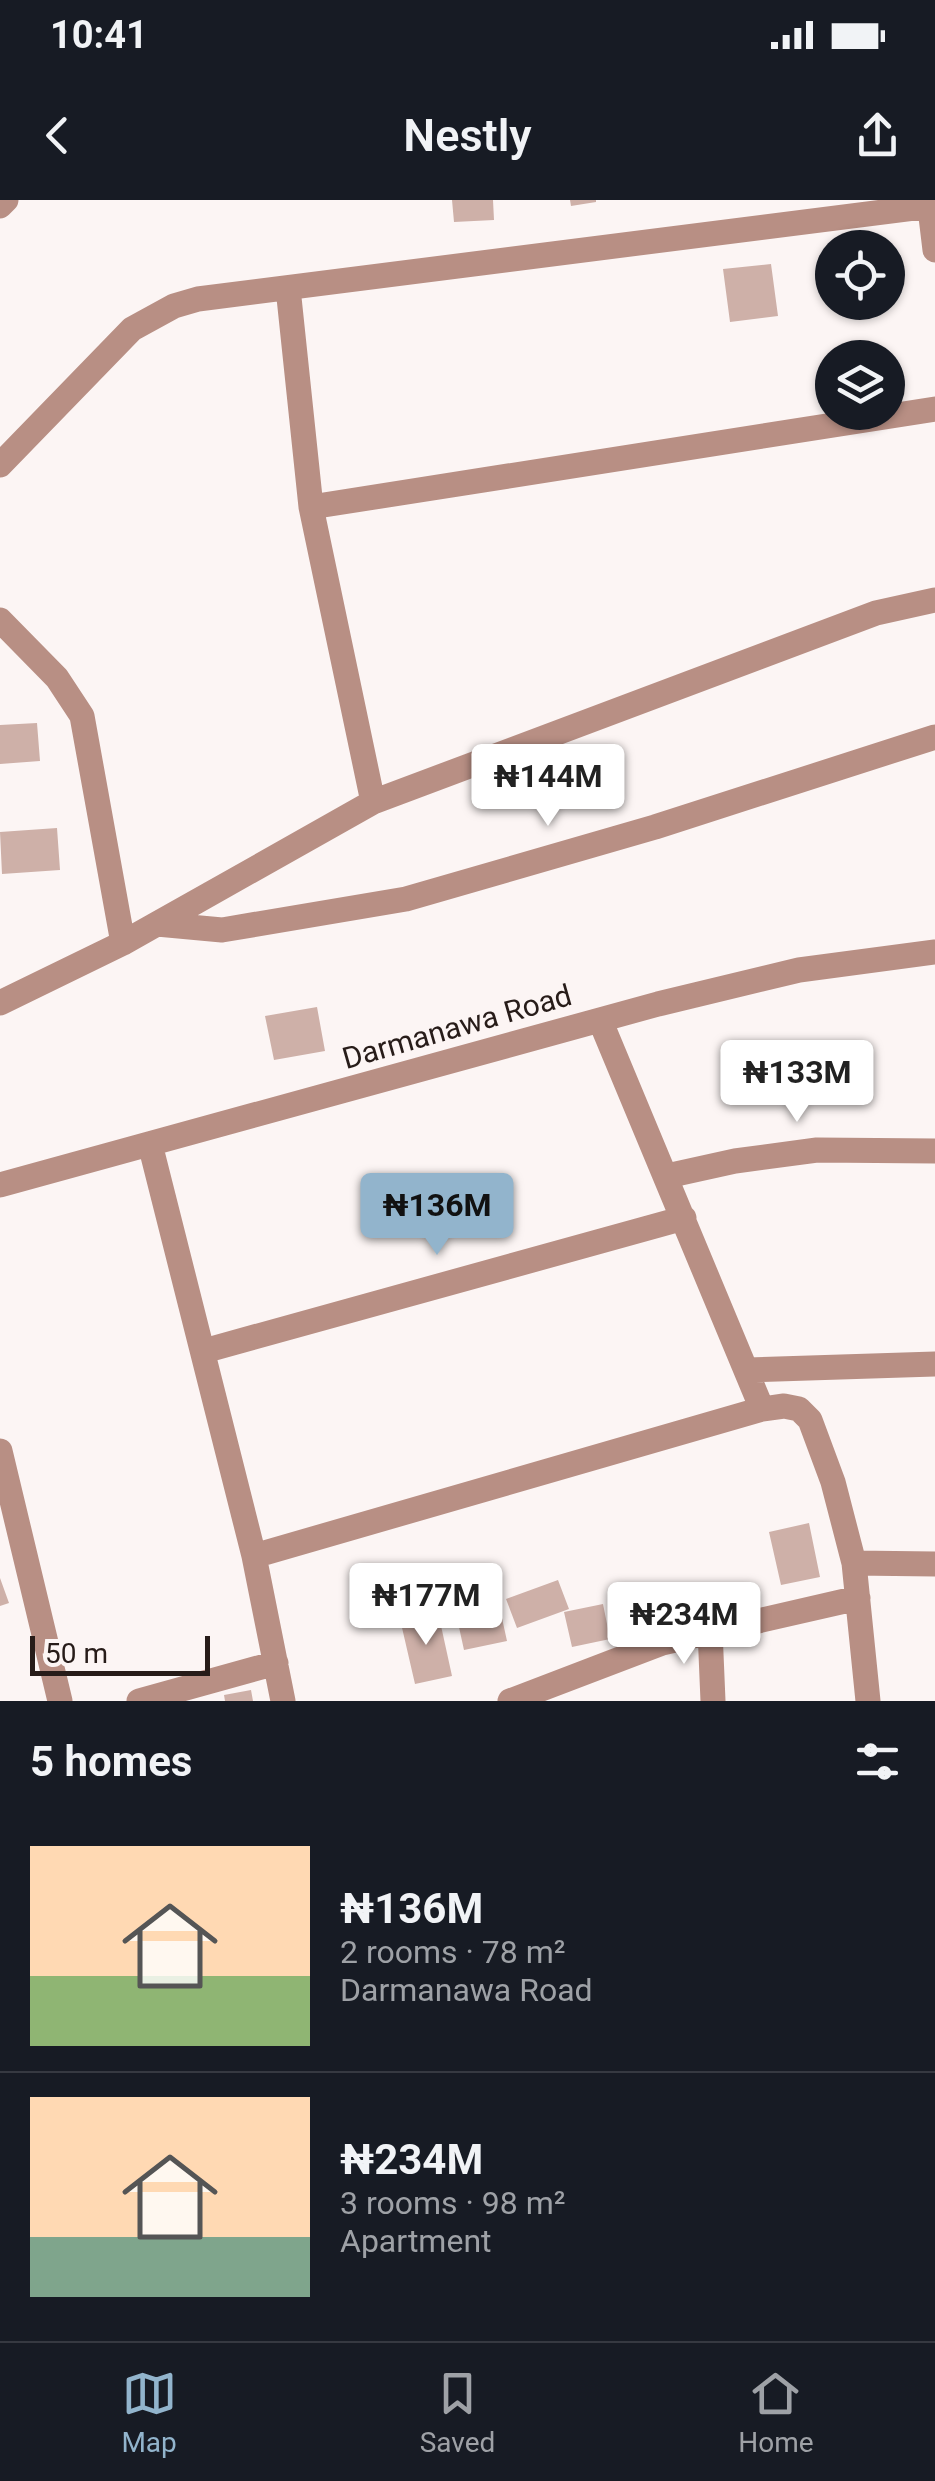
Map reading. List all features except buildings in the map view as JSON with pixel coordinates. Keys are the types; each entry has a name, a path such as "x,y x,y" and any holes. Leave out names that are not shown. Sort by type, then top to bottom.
{"street":[{"path":"0,206 6,200"},
{"path":"0,466 132,329 174,306 198,299 929,203 935,250"},
{"path":"288,288 311,507 372,802"},
{"path":"311,507 935,409"},
{"path":"0,1003 123,943 372,802 876,613 935,600"},
{"path":"0,620 57,678 82,716 123,943"},
{"path":"156,924 222,930 406,898 655,827 935,737"},
{"name":"Darmanawa Road","path":"0,1185 600,1020 800,970 935,952"},
{"path":"600,1020 762,1409"},
{"path":"150,1144 254,1556 283,1701"},
{"path":"668,1176 735,1160 816,1150 935,1151"},
{"path":"204,1351 684,1218"},
{"path":"747,1370 935,1364"},
{"path":"254,1556 762,1409 799,1409 810,1420 833,1482 854,1562 868,1701"},
{"path":"0,1451 60,1701"},
{"path":"854,1562 935,1564"},
{"path":"510,1701 662,1643 858,1598"},
{"path":"710,1630 713,1701"},
{"path":"139,1701 276,1663"}]}
